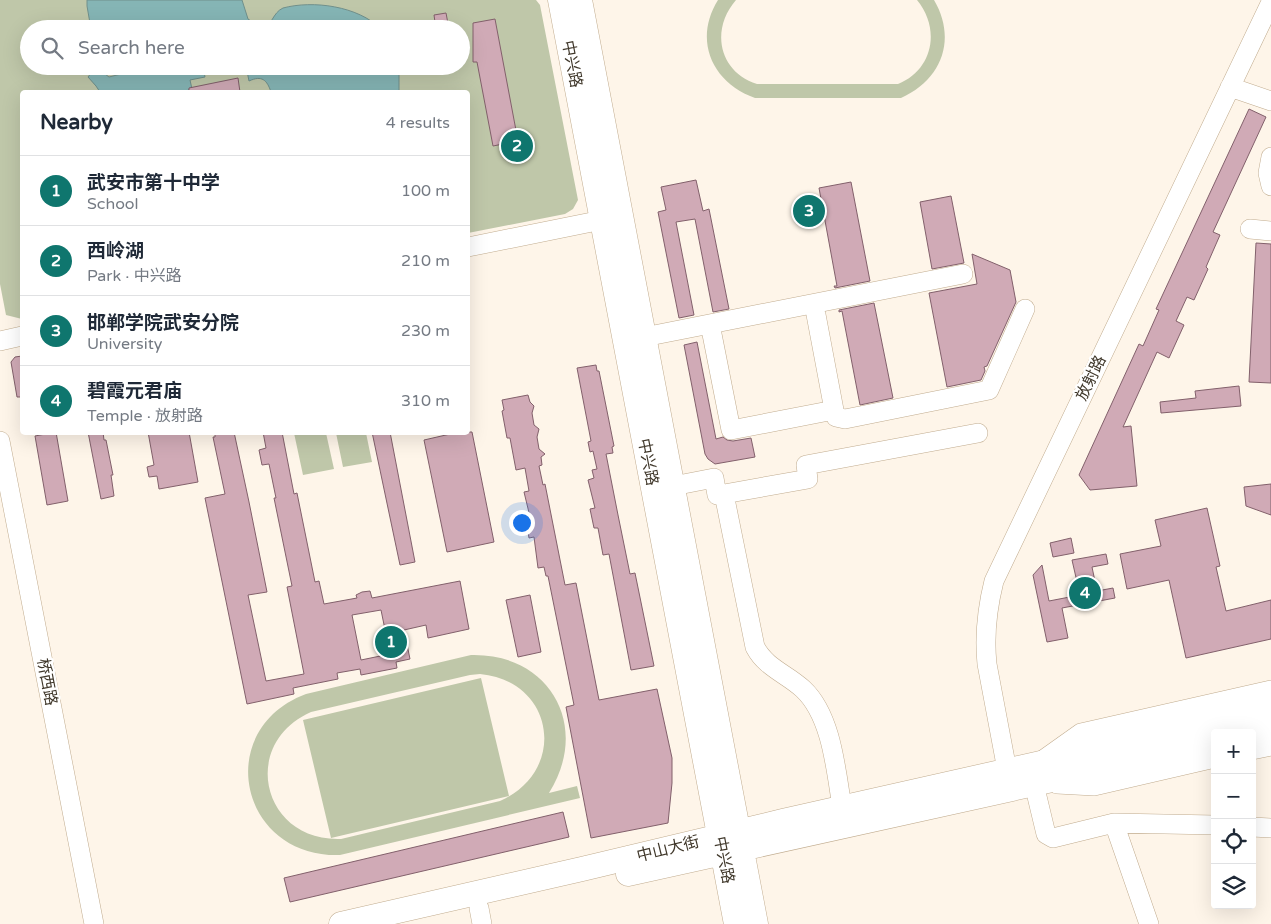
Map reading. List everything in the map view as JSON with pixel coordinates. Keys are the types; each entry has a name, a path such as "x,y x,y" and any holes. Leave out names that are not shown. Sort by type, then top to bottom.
{"main road":[{"name":"中兴路","path":"560,0 602,220 730,843 756,924"},
{"name":"中兴路","path":"580,0 673,486 730,843 736,924"},
{"path":"1085,763 1271,711"},
{"path":"1256,734 1271,731"},
{"path":"1085,763 1211,745"},
{"name":"中山大街","path":"340,924 1036,777 1085,763"},
{"name":"中山大街","path":"408,924 480,916 730,843 842,807 1007,770 1036,777"}],"street":[{"name":"放射路","path":"1007,770 985,646 986,625 994,581 1271,2"},
{"path":"1230,87 1271,101"},
{"path":"1271,157 1268,173 1271,186"},
{"path":"470,247 602,220"},
{"path":"1250,229 1271,231"},
{"path":"644,337 963,274"},
{"path":"814,304 834,410 836,417 845,419 988,390 1025,309"},
{"path":"710,324 731,430 834,410"},
{"path":"0,341 20,336"},
{"path":"673,486 714,478 717,495 724,494 808,478 806,465 978,433"},
{"name":"桥西路","path":"0,441 94,924"},
{"path":"724,494 754,647 760,657 802,688 813,700 826,730 833,756 842,807"},
{"path":"1036,777 1082,733 1271,690"},
{"path":"1256,749 1271,746"},
{"path":"1036,777 1094,786 1211,759"},
{"path":"1036,777 1048,837 1053,838 1114,823 1211,826"},
{"path":"1114,823 1148,924"},
{"path":"1256,828 1271,828"}],"green space":[{"path":"0,0 536,0 540,5 578,200 573,209 565,214 470,233 470,90 20,90 20,318 6,315 0,284"},
{"path":"718,0 736,0 723,24 721,37 727,60 734,70 744,78 757,84 898,84 910,78 926,59 930,48 929,23 925,11 917,0 934,0 941,15 944,29 942,57 927,81 901,98 755,98 740,91 728,82 718,71 711,58 707,45 707,30"},
{"path":"294,435 326,435 334,469 303,475"},
{"path":"336,435 366,435 372,462 343,467"},
{"path":"471,655 499,658 522,666 541,680 555,698 564,719 566,743 561,768 549,793 577,786 580,798 340,855 306,850 279,836 260,815 250,789 249,761 257,734 276,711 306,694","holes":["480,674 505,680 524,693 537,709 544,729 543,749 536,769 522,787 500,801 341,839 314,836 293,825 278,809 269,789 268,767 274,746 288,727 311,712 470,675"]},
{"path":"481,678 509,796 331,838 303,720"}],"water":[{"path":"87,0 242,0 249,20 89,20"},
{"path":"308,5 335,7 369,20 272,20 279,10 283,8"},
{"path":"90,75 106,75 109,77 117,75 205,75 205,77 190,80 192,89 188,90 99,90 88,77"},
{"path":"248,75 399,75 399,90 270,90 268,84 261,79 257,78 249,81"}],"building":[{"path":"446,13 447,20 435,20 434,15"},
{"path":"495,19 518,141 493,146 477,62 473,62 473,23"},
{"path":"238,78 240,90 189,90 189,88"},
{"path":"1249,109 1266,117 1213,232 1220,235 1206,267 1208,269 1194,300 1187,297 1176,321 1184,325 1169,358 1157,352 1123,427 1131,426 1137,486 1090,490 1079,475 1139,344 1143,346 1159,310 1156,309"},
{"path":"696,180 703,211 709,209 729,309 713,312 695,219 676,222 694,315 679,318 658,212 666,210 661,187"},
{"path":"851,182 870,281 835,288 834,286 837,286 819,188"},
{"path":"951,196 964,263 932,269 920,202"},
{"path":"1256,243 1271,244 1271,383 1249,382"},
{"path":"972,254 1010,270 1016,302 987,366 984,367 985,371 981,380 947,387 929,293 977,284"},
{"path":"874,303 893,398 860,405 842,311 839,312 839,310"},
{"path":"697,342 716,439 723,437 733,441 751,438 755,457 715,464 705,454 684,345"},
{"path":"20,356 20,397 17,397 11,362 15,357"},
{"path":"596,365 597,371 599,371 614,446 612,447 613,453 606,454 630,574 635,573 654,666 631,670 609,554 603,555 598,528 594,528 590,509 595,508 588,480 594,478 592,470 597,469 593,451 590,452 588,442 591,441 577,368"},
{"path":"1239,386 1241,406 1161,413 1160,402 1196,398 1195,391"},
{"path":"528,395 530,402 534,406 532,413 534,425 539,429 537,437 539,449 545,454 541,457 542,465 539,466 543,485 545,484 565,585 576,583 599,700 657,689 672,758 672,783 668,823 591,838 566,707 574,705 548,576 546,576 544,567 538,568 534,537 529,538 527,526 532,525 524,492 529,491 525,468 516,470 510,438 507,438 502,411 504,410 502,400"},
{"path":"470,432 472,432 494,542 447,552 424,440 446,435 470,435"},
{"path":"57,435 68,501 47,505 35,436"},
{"path":"89,435 103,435 113,475 111,475 114,496 101,499"},
{"path":"149,435 190,435 198,482 159,489 157,476 149,477 147,467 154,465"},
{"path":"215,435 235,435 267,592 248,595 266,681 304,674 287,587 292,586 274,498 276,498 269,464 262,465 259,450 266,448 264,435 283,435 294,494 297,493 315,582 319,581 324,604 357,598 356,595 362,592 370,591 372,598 460,581 469,629 428,638 426,625 404,630 410,659 396,662 397,668 361,675 360,669 337,673 338,679 293,688 294,694 247,704 205,498 225,494 213,437","holes":["381,610 390,654 361,660 352,615"]},
{"path":"373,435 391,435 415,562 400,565"},
{"path":"1271,484 1271,515 1246,506 1244,487"},
{"path":"1207,508 1220,566 1216,567 1226,611 1271,600 1271,639 1186,658 1169,580 1127,589 1120,554 1161,546 1155,520"},
{"path":"1071,538 1074,553 1053,557 1050,543"},
{"path":"1106,554 1108,564 1092,567 1097,591 1113,588 1115,598 1062,608 1068,638 1047,642 1033,575 1042,565 1049,601 1080,595 1072,560"},
{"path":"530,595 541,652 518,657 506,600"},
{"path":"563,812 569,837 290,902 284,878"}],"place":[{"name":"西岭湖","path":"517,146"},
{"name":"邯郸学院武安分院","path":"809,211"},
{"name":"碧霞元君庙","path":"1085,593"},
{"name":"武安市第十中学","path":"391,642"}]}
